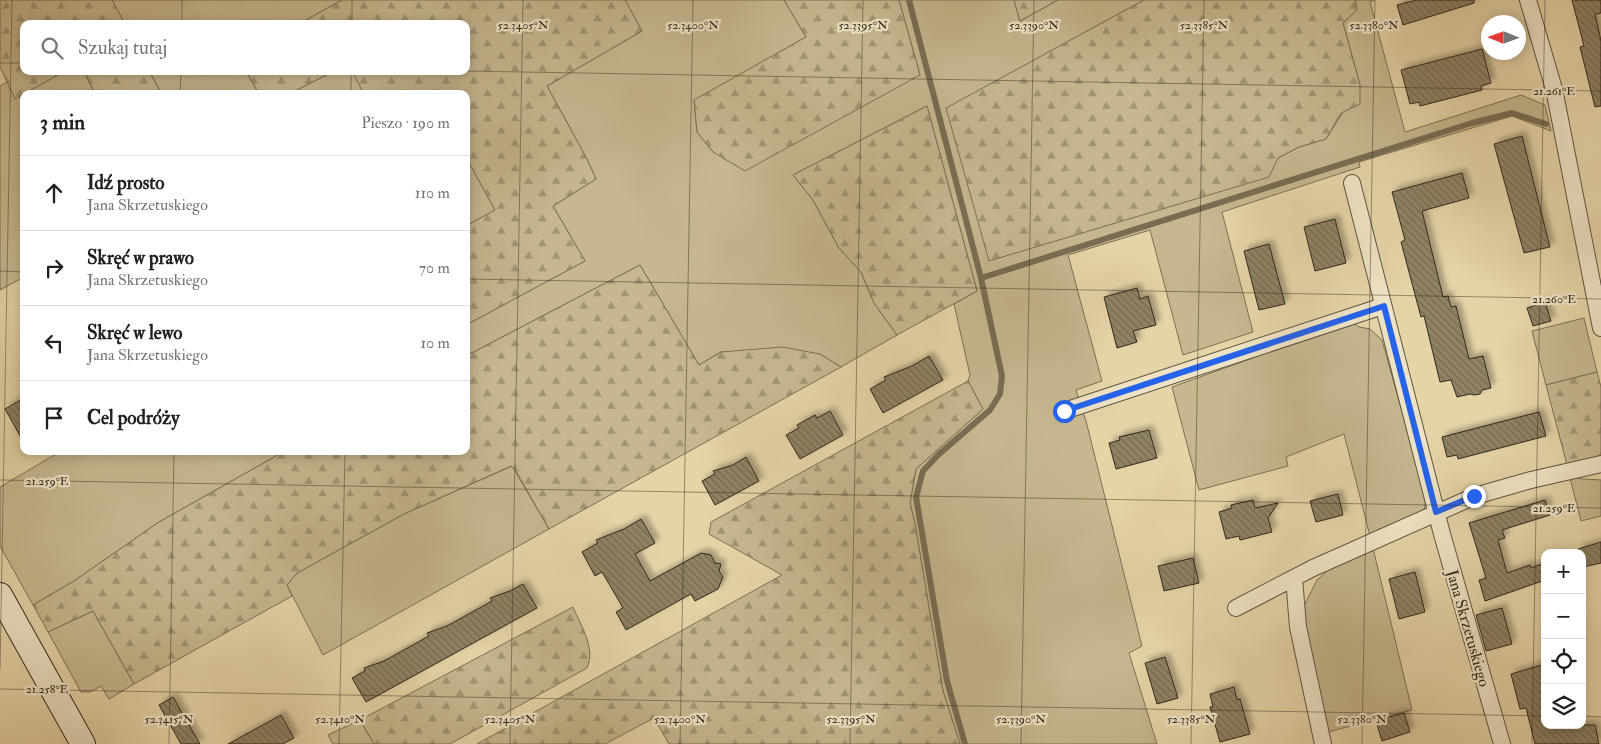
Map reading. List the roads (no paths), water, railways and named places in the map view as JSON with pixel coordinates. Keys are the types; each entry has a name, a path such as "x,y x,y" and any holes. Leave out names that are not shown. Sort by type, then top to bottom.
{"main road":[{"path":"0,595 83,744"}],"street":[{"path":"1528,0 1554,89 1601,328"},
{"name":"Jana Skrzetuskiego","path":"1352,183 1436,512 1502,744"},
{"path":"1064,411 1384,306"},
{"path":"1236,608 1294,578 1474,496 1531,480 1601,464"},
{"path":"1294,578 1298,627 1323,744"}],"waterway":[{"path":"909,0 981,278 1002,376 1000,394 990,410 938,455 923,471 916,497 947,681 965,744"},
{"path":"981,278 1472,123 1512,113 1546,124"}]}
